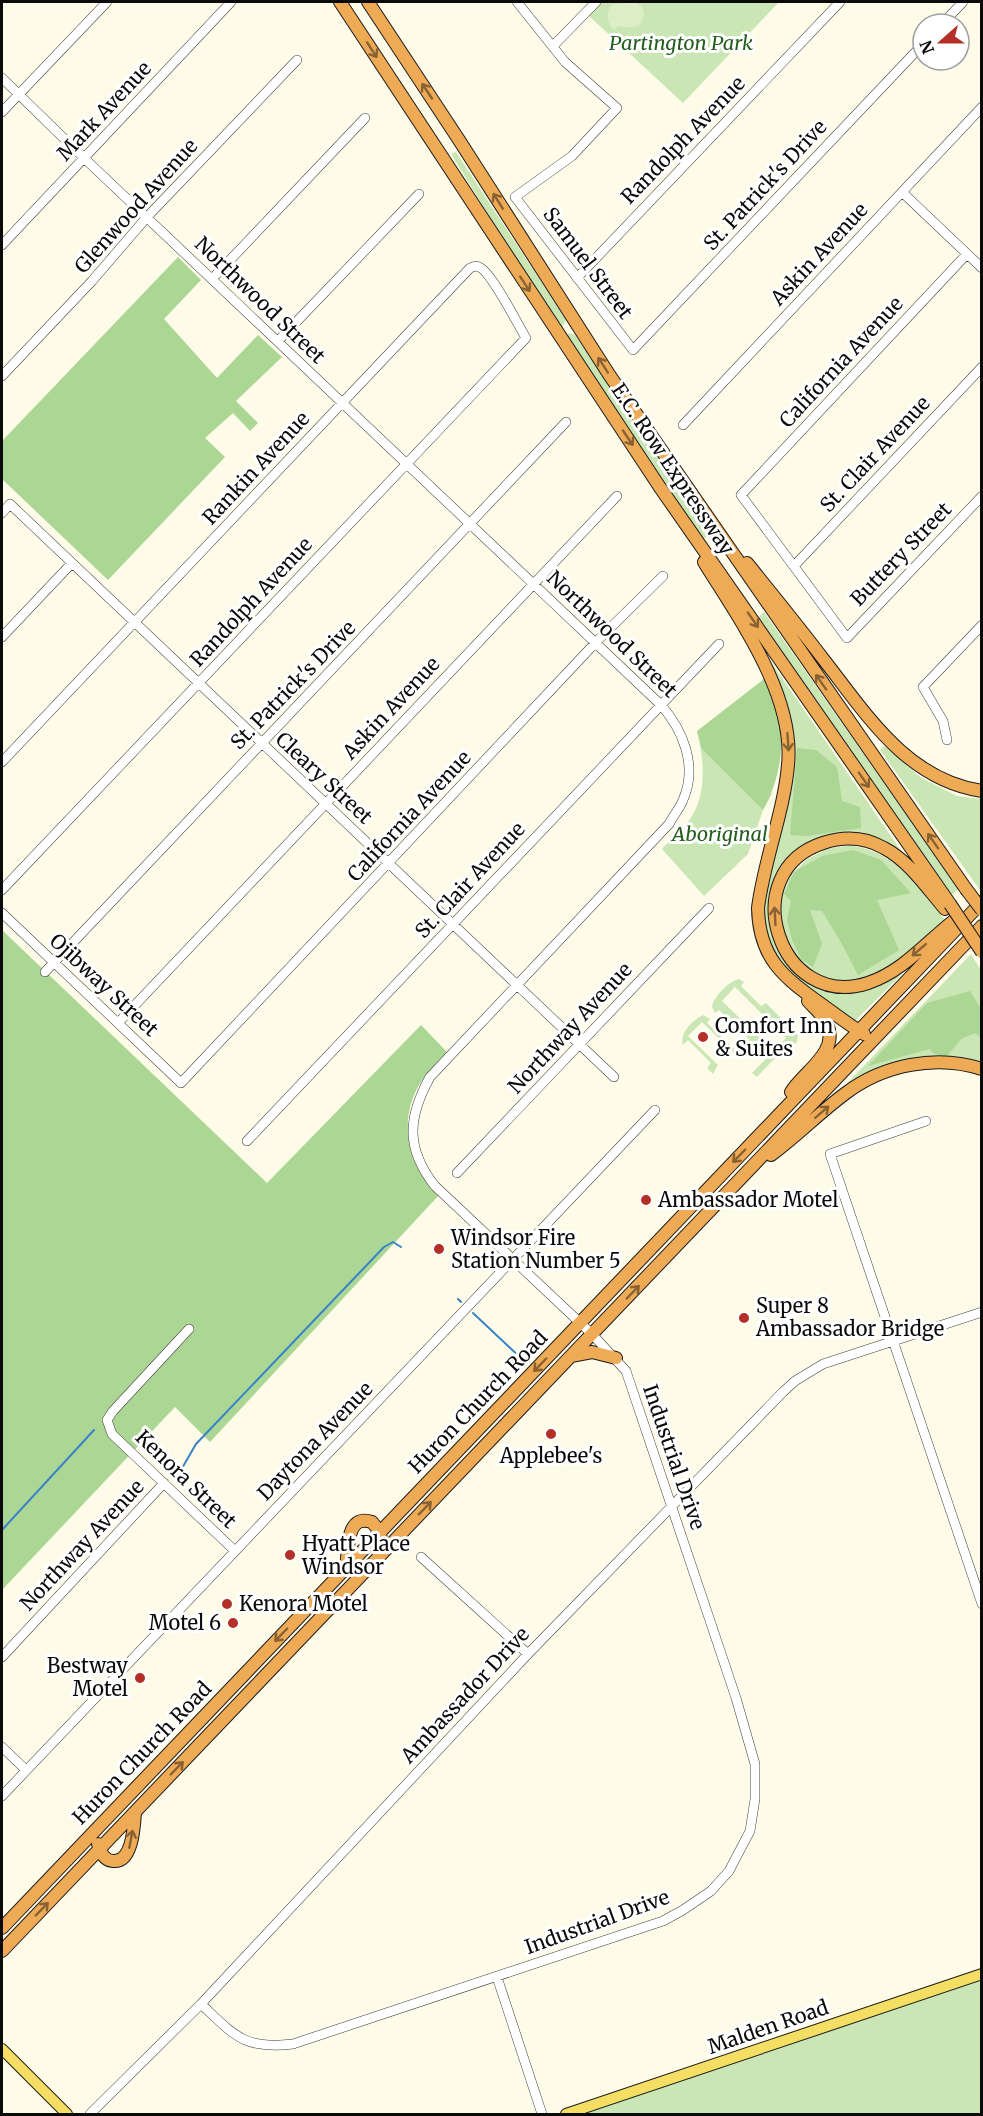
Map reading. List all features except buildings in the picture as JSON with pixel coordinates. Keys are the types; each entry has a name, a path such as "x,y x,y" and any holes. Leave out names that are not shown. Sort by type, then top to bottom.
{"highway":[{"name":"E.C. Row Expressway","path":"340,2 659,486 948,906 976,934 981,952"},
{"name":"E.C. Row Expressway","path":"368,2 610,376 692,497 966,889 981,906"},
{"path":"659,486 764,664 776,689 789,740 788,767 760,893 760,933 775,965 825,1020 829,1029 829,1040 825,1052 792,1089 780,1114"},
{"path":"692,497 724,532 868,717 892,744 930,774 981,791"},
{"path":"948,906 885,848 864,840 841,838 829,840 809,849 793,862 781,880 774,912 780,943 798,967 824,983 835,986 858,986 896,969 952,922 981,906"},
{"name":"Huron Church Road","path":"2,1928 981,906"},
{"name":"Huron Church Road","path":"2,1951 981,926"},
{"path":"957,952 976,934"},
{"path":"796,987 874,1039"},
{"path":"744,1176 781,1149 846,1092 872,1077 908,1065 933,1062 962,1064 981,1069"},
{"path":"572,1356 592,1352 616,1358"},
{"path":"345,1568 349,1553 349,1533 360,1521 368,1520 375,1524 380,1532 380,1549 370,1566"},
{"path":"94,1831 103,1856 116,1862 122,1859 129,1850 135,1812"}],"main road":[{"name":"Malden Road","path":"566,2115 981,1974"},
{"path":"2,2049 67,2115"}],"street":[{"path":"2,112 107,2"},
{"name":"Mark Avenue","path":"2,245 231,2"},
{"path":"517,2 553,46 596,2"},
{"name":"Randolph Avenue","path":"577,278 840,2"},
{"name":"Samuel Street","path":"553,46 575,71 616,108 572,156 515,197 633,350"},
{"name":"St. Patrick's Drive","path":"633,350 911,57"},
{"name":"Glenwood Avenue","path":"2,376 92,281 147,217 297,60"},
{"name":"Northwood Street","path":"2,78 661,705 681,732 687,750 688,774 683,800 669,824 430,1077 420,1095 412,1123 415,1148 425,1173 435,1186 592,1334"},
{"name":"Askin Avenue","path":"683,425 981,107"},
{"path":"212,279 365,118"},
{"path":"902,192 981,268"},
{"path":"278,341 419,194"},
{"name":"California Avenue","path":"795,565 741,495 967,254"},
{"name":"Rankin Avenue","path":"2,762 470,268 482,267 490,276 526,338"},
{"name":"Randolph Avenue","path":"2,890 526,338"},
{"name":"St. Clair Avenue","path":"795,565 981,367"},
{"name":"St. Patrick's Drive","path":"45,972 566,422"},
{"name":"Askin Avenue","path":"118,1023 617,496"},
{"name":"Buttery Street","path":"795,565 847,638 981,496"},
{"name":"Cleary Street","path":"2,513 10,504 614,1077"},
{"path":"2,637 72,563"},
{"name":"California Avenue","path":"182,1083 663,576"},
{"path":"947,740 943,721 923,687 980,629"},
{"name":"St. Clair Avenue","path":"247,1141 719,644"},
{"name":"Northway Avenue","path":"457,1173 709,908"},
{"name":"Ojibway Street","path":"2,913 182,1083"},
{"name":"Daytona Avenue","path":"2,1796 656,1110"},
{"path":"926,1121 830,1154 981,1604"},
{"name":"Ambassador Drive","path":"90,2115 201,2004 528,1654 795,1381 823,1364 981,1312"},
{"name":"Kenora Street","path":"189,1329 107,1420 112,1434 235,1551"},
{"name":"Industrial Drive","path":"201,2004 231,2032 245,2040 270,2047 293,2044 663,1921 711,1891 729,1871 741,1852 750,1830 755,1799 755,1764 736,1698 626,1371 592,1334"},
{"name":"Northway Avenue","path":"2,1657 164,1483"},
{"path":"422,1557 528,1654"},
{"path":"2,1747 26,1770"},
{"path":"497,1977 542,2115"}],"green space":[{"name":"Partington Park","path":"601,2 779,2 683,103 588,15"},
{"path":"636,2 644,12 641,23 631,27 618,26 614,30 607,17 610,7 613,4"},
{"path":"456,152 566,320 562,328 557,326 451,154"},
{"path":"178,257 201,280 164,319 217,378 258,335 282,357 236,401 258,423 250,431 233,413 205,438 225,457 108,580 2,479 2,441"},
{"path":"569,333 575,335 708,530 709,535 705,538 700,537 565,339"},
{"path":"764,612 958,889 951,896 756,620"},
{"path":"769,659 904,855 848,834 785,867 773,936 783,957 801,979 830,993 856,993 884,983 899,974 900,976 854,1022 797,983 777,963 764,926 763,902 792,774"},
{"path":"764,679 777,714 781,754 773,789 763,810 702,749 697,731"},
{"name":"Aboriginal","path":"697,731 758,805 773,792 763,810 748,854 704,896 662,849 688,822 699,801 703,766"},
{"path":"885,746 920,777 957,796 981,799 982,888 980,890 880,750"},
{"path":"797,748 816,750 837,767 842,801 860,807 861,828 807,836 790,835"},
{"path":"851,845 878,853 895,864 918,886 945,920 897,962 868,980 840,983 819,976 802,966 787,949 778,912 781,893 789,877 806,860 827,849"},
{"path":"853,850 881,860 911,893 877,900 899,950 858,975 822,911 810,910 822,944 813,967 801,959 792,940 787,920 791,901 784,894 794,872 822,856"},
{"path":"2,930 267,1183 421,1025 447,1052 418,1087 410,1106 408,1120 410,1148 415,1161 421,1174 439,1195 210,1442 175,1407 2,1590"},
{"path":"971,954 981,970 981,1066 925,1060 831,1100"},
{"path":"739,979 744,982 741,986 761,1006 766,1003 798,1035 797,1042 795,1044 791,1041 757,1077 752,1073 786,1038 735,987 722,1001 760,1038 740,1059 702,1022 688,1036 718,1065 713,1074 707,1068 711,1063 688,1040 683,1045 682,1040 691,1024 703,1015 710,1019 707,1023 738,1052 750,1040 719,1010 715,1013 712,1007 722,990"},
{"path":"970,991 981,1009 981,1038 975,1033 961,1039 946,1057 933,1053 930,1049 868,1066 927,1003"},
{"path":"981,1975 981,2114 575,2114"}],"waterway":[{"path":"181,1470 196,1444 384,1247 393,1242 401,1247"},
{"path":"458,1299 461,1302"},
{"path":"473,1313 524,1361"},
{"path":"2,1530 94,1430"}],"place":[{"name":"Comfort Inn & Suites","path":"703,1037"},
{"name":"Ambassador Motel","path":"646,1200"},
{"name":"Windsor Fire Station Number 5","path":"439,1249"},
{"name":"Super 8 Ambassador Bridge","path":"744,1318"},
{"name":"Applebee's","path":"551,1434"},
{"name":"Hyatt Place Windsor","path":"290,1555"},
{"name":"Kenora Motel","path":"227,1604"},
{"name":"Motel 6","path":"233,1623"},
{"name":"Bestway Motel","path":"140,1678"}]}
